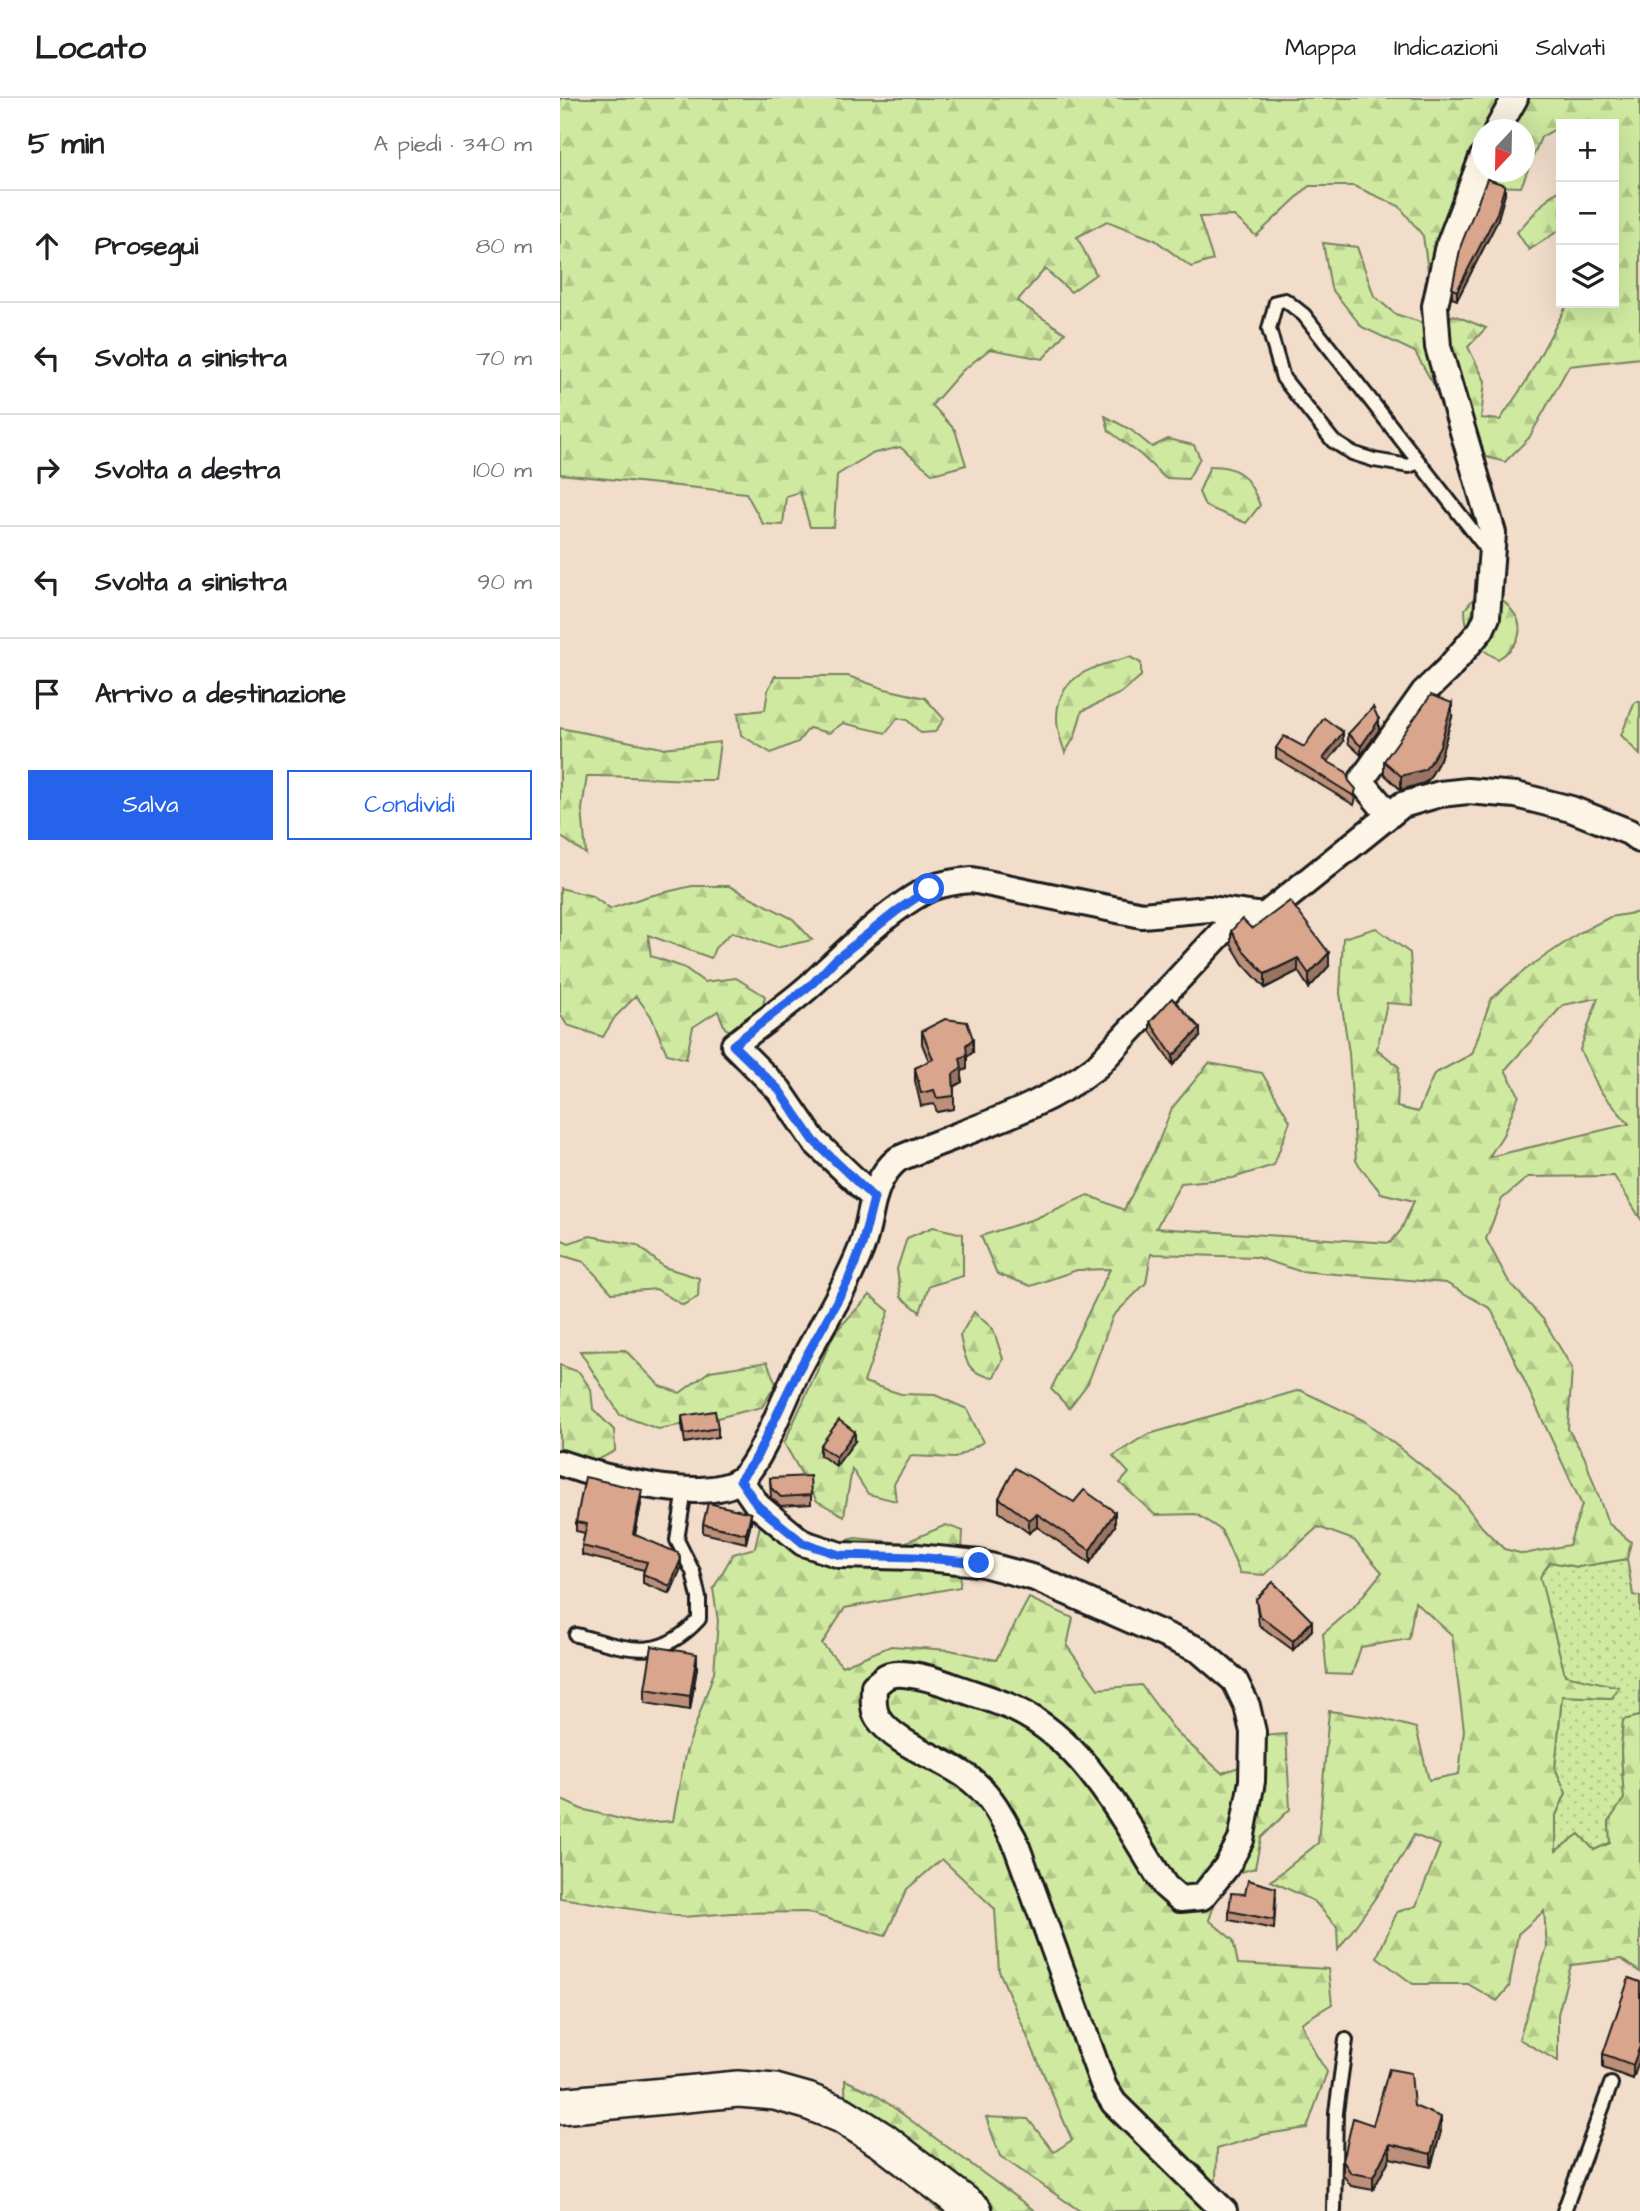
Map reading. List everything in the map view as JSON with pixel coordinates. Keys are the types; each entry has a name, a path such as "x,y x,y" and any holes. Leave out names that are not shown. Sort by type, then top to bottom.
{"main road":[{"path":"560,2106 737,2089 775,2092 842,2115 883,2141 974,2211"}],"street":[{"path":"1503,119 1515,98"},
{"path":"1388,816 1361,781 1423,692 1447,670 1481,630 1487,617 1493,533 1438,348 1435,306 1447,250 1473,182"},
{"path":"874,1198 814,1141 779,1090 733,1045 813,983 835,960 929,889 952,881 972,880 1142,915 1209,909 1264,916 1402,805 1440,794 1468,792 1516,795 1572,809 1629,832 1640,840"},
{"path":"560,1463 618,1481 685,1490 717,1489 740,1480 756,1458 798,1371 848,1281 885,1170 898,1159 1045,1100 1077,1082 1097,1066 1240,913"},
{"path":"740,1480 758,1506 803,1543 840,1555 916,1557 979,1563 1035,1578 1199,1650 1235,1681 1247,1706 1254,1732 1252,1781 1241,1840 1227,1866 1202,1897 1180,1899 1165,1886 1098,1782 1074,1750 1037,1722 1016,1709 941,1682 915,1676 888,1675 874,1686 877,1717 894,1733 918,1749 955,1767 978,1785 995,1805 1014,1839 1104,2087 1114,2103 1224,2211"}],"lane":[{"path":"1419,462 1409,466 1374,460 1352,453 1333,441 1283,377 1269,329 1276,302 1285,300 1304,315 1492,555"},
{"path":"576,1635 643,1650 666,1645 686,1633 699,1619 699,1598 693,1572 677,1540 685,1490"},
{"path":"1335,2211 1336,2112 1346,2040"},
{"path":"1564,2211 1611,2084"}],"green space":[{"path":"560,98 1640,98 1640,358 1569,366 1529,438 1505,462 1455,449 1439,394 1415,352 1362,327 1331,288 1323,243 1357,247 1374,296 1395,314 1433,326 1454,315 1486,328 1468,347 1485,381 1481,418 1500,420 1525,383 1565,308 1619,308 1619,119 1556,119 1556,129 1541,137 1535,152 1535,119 1472,119 1472,182 1523,182 1521,187 1491,186 1430,284 1423,236 1399,206 1354,186 1309,186 1256,236 1234,216 1199,217 1213,260 1191,267 1155,240 1107,221 1077,237 1096,274 1071,292 1045,269 1017,301 1065,333 1043,359 990,349 962,371 932,405 955,430 966,465 933,474 900,447 871,454 837,475 834,527 810,527 800,492 786,496 783,525 763,524 746,493 560,474"},
{"path":"1556,193 1556,232 1529,250 1517,232"},
{"path":"1105,416 1131,430 1152,447 1168,439 1194,445 1200,458 1188,479 1165,478 1141,455 1109,431"},
{"path":"1210,466 1237,471 1252,488 1260,505 1246,523 1205,506 1199,492"},
{"path":"1474,598 1504,601 1518,620 1518,638 1498,659 1477,645 1469,633 1465,609"},
{"path":"1130,657 1141,663 1141,676 1121,693 1082,711 1075,736 1065,753 1057,720 1058,704 1063,692 1070,682 1091,669"},
{"path":"775,676 848,676 885,689 925,698 944,719 935,732 921,733 907,720 898,718 886,733 843,723 829,733 809,728 798,742 771,753 741,735 738,713 765,710 768,690"},
{"path":"1635,702 1640,702 1640,755 1621,735"},
{"path":"560,728 662,748 720,742 715,780 587,776 582,809 586,854 560,836"},
{"path":"692,886 729,886 793,919 812,940 776,948 732,932 715,948 711,958 648,935 651,956 685,968 704,982 736,978 765,996 755,1045 725,1028 718,1011 693,1027 686,1059 667,1054 651,1016 636,996 615,1017 603,1037 567,1025 560,1014 560,888 592,896 610,909 645,897"},
{"path":"1640,912 1640,1218 1614,1176 1528,1177 1502,1199 1486,1239 1509,1282 1543,1319 1572,1368 1568,1429 1584,1456 1608,1523 1631,1542 1627,1559 1578,1567 1550,1562 1540,1577 1565,1675 1619,1687 1612,1698 1562,1696 1555,1768 1566,1793 1556,1815 1556,1851 1579,1834 1594,1850 1610,1843 1609,1821 1624,1799 1621,1752 1623,1720 1640,1716 1640,1972 1621,1959 1571,1965 1558,2014 1558,2061 1519,2039 1547,1947 1544,1911 1518,1934 1509,1987 1497,2001 1468,1984 1413,1984 1377,1957 1397,1912 1416,1906 1440,1845 1414,1835 1387,1880 1338,1950 1337,1927 1314,1901 1271,1881 1318,1843 1329,1711 1379,1718 1416,1728 1429,1780 1459,1774 1464,1730 1452,1635 1415,1602 1409,1639 1361,1647 1352,1675 1327,1674 1323,1634 1353,1608 1382,1572 1354,1540 1318,1527 1264,1575 1240,1573 1221,1530 1196,1514 1155,1515 1120,1483 1129,1473 1113,1456 1146,1435 1300,1390 1363,1420 1405,1452 1457,1494 1482,1527 1504,1549 1524,1554 1569,1545 1582,1505 1491,1309 1446,1283 1299,1271 1256,1257 1151,1254 1146,1283 1113,1316 1088,1383 1069,1408 1051,1389 1110,1269 1077,1270 1031,1286 997,1274 981,1236 1034,1219 1088,1195 1124,1210 1156,1148 1172,1108 1209,1063 1262,1073 1290,1121 1274,1165 1233,1178 1181,1183 1156,1228 1390,1243 1401,1230 1414,1201 1381,1193 1356,1161 1349,1053 1340,993 1343,938 1376,928 1410,953 1413,1005 1387,1003 1377,1049 1399,1067 1397,1107 1418,1112 1434,1074 1472,1054 1491,999 1525,970 1579,933 1610,917","holes":["1598,998 1580,1050 1600,1091 1629,1124 1489,1157 1503,1135 1519,1095 1505,1070 1563,1005"]},
{"path":"933,1227 963,1234 963,1276 929,1286 920,1312 901,1297 897,1269 907,1238"},
{"path":"590,1236 637,1245 664,1267 699,1278 698,1297 683,1305 656,1289 612,1293 584,1262 560,1255 560,1239 569,1243"},
{"path":"870,1295 889,1311 864,1382 901,1394 935,1395 967,1409 983,1442 955,1458 911,1456 894,1484 896,1501 868,1494 852,1469 844,1516 817,1501 784,1443 835,1332"},
{"path":"974,1312 993,1329 1003,1359 994,1377 985,1376 973,1369 964,1352 960,1336"},
{"path":"625,1350 660,1386 680,1393 710,1371 767,1362 776,1384 762,1407 658,1429 620,1415 580,1351"},
{"path":"560,1365 579,1372 591,1389 593,1409 614,1430 615,1451 594,1462 560,1449"},
{"path":"760,1525 798,1555 855,1538 904,1543 946,1525 963,1531 960,1587 845,1608 822,1644 842,1666 891,1646 950,1650 996,1660 1029,1598 1073,1618 1067,1646 1098,1689 1141,1685 1177,1733 1222,1773 1262,1759 1262,1736 1286,1734 1290,1809 1261,1838 1255,1868 1224,1877 1209,1920 1233,1940 1238,1964 1328,1969 1332,2004 1301,2023 1327,2072 1307,2128 1266,2134 1217,2149 1215,2211 1080,2211 1000,2156 986,2117 1028,2119 1054,2152 1072,2140 999,1971 995,1909 942,1859 907,1889 885,1936 806,1912 684,1917 560,1898 560,1799 581,1809 636,1823 673,1821 685,1755 714,1672 718,1621 713,1589 733,1554 755,1548"},
{"path":"1627,1559 1633,1595 1640,1597 1640,1716 1623,1720 1621,1752 1624,1799 1609,1821 1610,1843 1594,1850 1579,1834 1556,1851 1556,1815 1566,1793 1555,1768 1562,1696 1612,1698 1565,1675 1539,1577 1550,1562 1578,1567"},
{"path":"845,2080 875,2094 1035,2211 940,2211 846,2131"}],"building":[{"path":"1486,182 1505,185 1497,213 1457,291 1452,289 1461,245"},
{"path":"1431,695 1452,703 1440,746 1424,770 1401,776 1384,761"},
{"path":"1373,707 1379,720 1361,746 1348,734"},
{"path":"1324,718 1343,732 1323,759 1346,772 1356,789 1354,796 1276,748 1284,736 1304,747"},
{"path":"1290,901 1329,953 1309,974 1298,958 1265,974 1243,950 1231,931 1242,919 1252,929"},
{"path":"1172,998 1200,1028 1173,1056 1150,1022"},
{"path":"945,1019 967,1022 973,1039 966,1045 967,1055 960,1058 962,1068 953,1074 954,1096 937,1098 934,1090 921,1093 915,1068 933,1059 922,1031"},
{"path":"715,1411 718,1428 685,1434 682,1416"},
{"path":"839,1420 855,1432 836,1457 820,1446"},
{"path":"1015,1468 1074,1502 1084,1490 1115,1512 1090,1550 1037,1514 1029,1520 999,1498"},
{"path":"810,1476 811,1495 781,1497 771,1488 770,1478"},
{"path":"585,1477 642,1490 633,1534 678,1553 681,1559 670,1586 643,1574 647,1562 582,1546 587,1524 576,1522"},
{"path":"708,1503 751,1513 746,1534 703,1524"},
{"path":"1273,1582 1312,1621 1293,1641 1259,1615 1256,1599"},
{"path":"652,1646 697,1654 690,1696 645,1689"},
{"path":"1248,1880 1276,1888 1274,1920 1229,1911 1231,1893 1245,1894"},
{"path":"1629,1978 1640,1982 1640,2046 1633,2065 1603,2054"},
{"path":"1389,2069 1411,2073 1414,2106 1441,2117 1431,2154 1390,2144 1373,2177 1351,2173 1343,2161 1353,2118 1373,2125"}],"route":[{"path":"929,889 835,960 813,983 733,1045 779,1090 814,1141 874,1198 862,1245 848,1281 798,1371 756,1458 740,1480 758,1506 803,1543 840,1555 916,1557 979,1563"}]}
